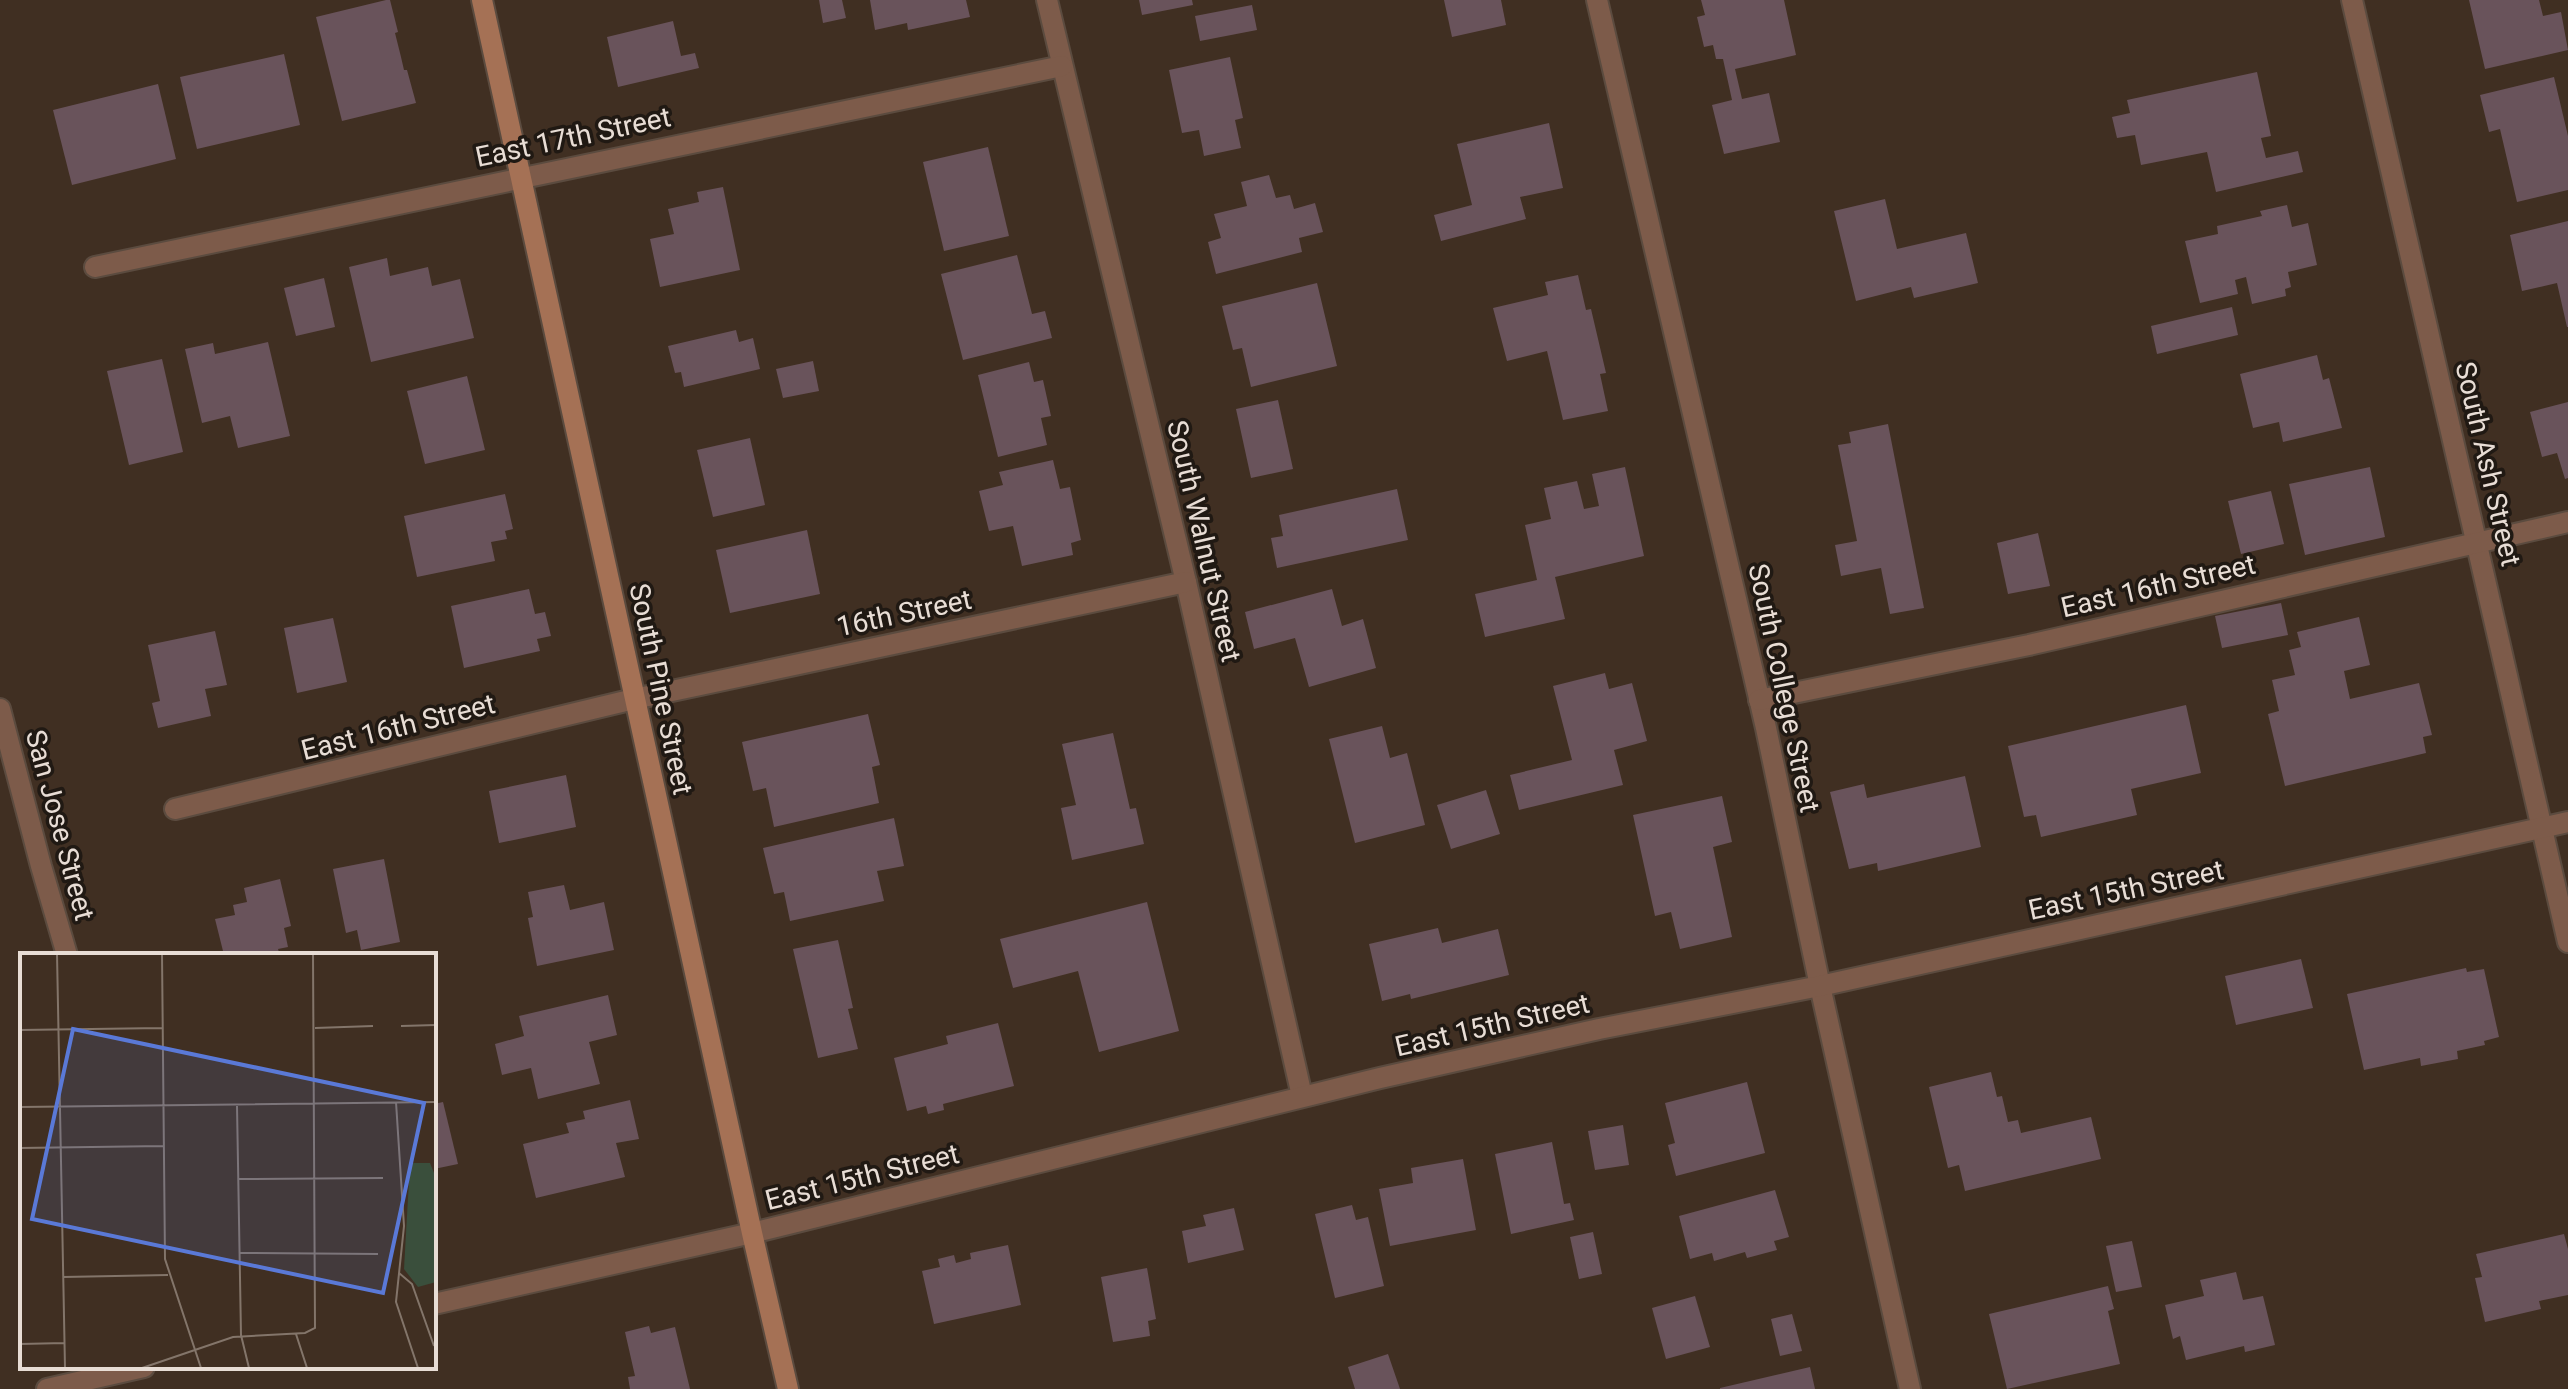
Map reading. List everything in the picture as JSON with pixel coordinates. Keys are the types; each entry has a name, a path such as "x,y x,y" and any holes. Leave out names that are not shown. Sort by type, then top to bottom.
{"street":[{"name":"South Pine Street","path":"482,0 788,1389"},
{"name":"South Walnut Street","path":"1047,0 1186,582 1302,1096"},
{"name":"South College Street","path":"1597,0 1759,700 1910,1389"},
{"name":"South Ash Street","path":"2352,0 2568,942"},
{"name":"East 17th Street","path":"95,267 521,176 1062,66"},
{"name":"East 16th Street","path":"1759,700 2029,645 2568,522"},
{"name":"16th Street","path":"634,699 1186,582"},
{"name":"East 16th Street","path":"175,809 634,699"},
{"name":"San Jose Street","path":"0,709 66,953"},
{"name":"East 15th Street","path":"436,1304 752,1233 1302,1096 1599,1029 1820,986 2568,822"},
{"path":"47,1389 135,1369"}],"building":[{"path":"390,0 404,70 407,70 416,103 342,121 316,17"},
{"path":"819,0 842,0 846,18 823,23"},
{"path":"870,0 966,0 970,17 908,30 907,23 875,30"},
{"path":"1139,0 1192,0 1193,5 1142,15"},
{"path":"1444,0 1501,0 1506,25 1452,37"},
{"path":"1701,0 1784,0 1796,55 1735,69 1742,99 1769,93 1780,142 1724,154 1712,105 1732,100 1723,59 1716,59 1713,45 1704,47 1697,17 1705,15"},
{"path":"2469,0 2539,0 2543,16 2561,12 2568,50 2485,69"},
{"path":"1252,5 1257,30 1200,41 1195,16"},
{"path":"673,21 681,56 695,53 699,68 618,87 607,37"},
{"path":"284,54 300,125 197,149 180,77"},
{"path":"1230,57 1243,118 1235,120 1241,148 1204,156 1199,130 1182,133 1169,70"},
{"path":"2257,72 2271,136 2261,138 2266,158 2298,151 2303,172 2216,192 2207,152 2141,165 2135,135 2117,138 2112,117 2130,113 2127,100"},
{"path":"2554,77 2568,136 2568,190 2517,202 2500,129 2489,132 2480,95"},
{"path":"158,84 176,159 72,185 53,110"},
{"path":"1549,123 1563,188 1520,197 1526,219 1441,241 1434,215 1472,205 1457,144"},
{"path":"988,147 1009,236 944,251 923,162"},
{"path":"1269,175 1276,198 1290,195 1294,209 1315,203 1323,232 1299,238 1302,252 1216,274 1208,242 1221,238 1214,214 1247,206 1241,182"},
{"path":"723,187 740,270 660,287 650,239 674,234 668,209 699,202 697,192"},
{"path":"1885,199 1897,249 1966,233 1978,283 1914,298 1911,287 1856,301 1834,211"},
{"path":"2287,205 2292,227 2308,223 2317,265 2288,272 2291,287 2285,289 2286,296 2252,304 2246,277 2235,280 2238,294 2200,303 2185,241 2218,234 2217,226 2262,216 2260,211"},
{"path":"2568,221 2567,327 2557,283 2522,291 2510,235"},
{"path":"1017,255 1032,314 1045,311 1052,338 963,360 941,274"},
{"path":"387,258 390,276 428,267 432,286 460,279 474,338 371,362 349,267"},
{"path":"1578,275 1586,310 1591,309 1606,373 1600,374 1608,411 1563,420 1547,351 1507,361 1493,308 1548,295 1545,282"},
{"path":"324,278 335,327 296,336 284,288"},
{"path":"1317,283 1337,366 1251,387 1242,348 1233,350 1222,306"},
{"path":"2232,307 2238,335 2157,354 2151,326"},
{"path":"736,330 739,342 753,338 760,369 684,387 681,372 675,373 668,346"},
{"path":"268,342 290,436 238,448 230,416 202,423 185,349 213,343 215,354"},
{"path":"2317,355 2323,380 2329,378 2342,428 2283,442 2279,422 2253,428 2240,374"},
{"path":"162,359 183,452 129,465 107,371"},
{"path":"813,361 819,391 783,398 776,369"},
{"path":"1029,362 1034,382 1043,380 1051,416 1041,418 1047,445 998,457 978,375"},
{"path":"467,376 485,450 425,464 407,391"},
{"path":"1278,400 1293,469 1251,478 1236,409"},
{"path":"2568,402 2568,478 2565,479 2557,453 2542,457 2530,412"},
{"path":"1888,424 1924,608 1890,614 1881,568 1841,576 1835,545 1857,541 1838,445 1851,443 1849,432"},
{"path":"750,438 765,505 713,517 697,450"},
{"path":"1053,460 1060,489 1070,487 1081,540 1071,543 1073,555 1022,566 1013,526 989,531 979,491 1003,485 999,472"},
{"path":"1625,467 1644,556 1555,577 1565,619 1485,637 1475,594 1537,580 1525,525 1551,519 1544,488 1577,481 1584,509 1599,506 1592,474"},
{"path":"2370,467 2385,537 2305,555 2289,484"},
{"path":"1397,489 1408,540 1277,568 1271,538 1283,536 1279,515"},
{"path":"2271,491 2284,544 2241,554 2228,501"},
{"path":"505,494 513,529 505,531 507,539 491,542 495,561 417,577 404,516"},
{"path":"807,530 820,594 730,613 716,550"},
{"path":"2038,533 2050,586 2008,594 1997,543"},
{"path":"529,589 535,614 545,612 551,636 537,639 540,651 464,668 451,606"},
{"path":"1332,589 1342,626 1363,619 1376,668 1309,687 1295,638 1254,649 1245,612"},
{"path":"2281,603 2288,635 2222,648 2215,616"},
{"path":"2359,617 2370,665 2344,671 2350,699 2419,683 2432,735 2423,737 2426,753 2285,786 2268,714 2279,711 2272,680 2295,675 2289,650 2301,647 2297,632"},
{"path":"333,618 347,682 297,693 284,628"},
{"path":"215,631 227,685 205,689 211,716 158,728 152,703 160,701 148,645"},
{"path":"1605,673 1609,689 1632,683 1647,741 1614,750 1623,785 1519,810 1510,775 1572,760 1553,686"},
{"path":"2186,705 2201,773 2131,789 2137,815 2041,837 2036,815 2024,817 2008,746"},
{"path":"868,714 880,765 872,767 879,803 774,827 766,788 753,791 742,742"},
{"path":"1382,726 1390,758 1407,753 1425,825 1355,843 1329,739"},
{"path":"1113,733 1130,809 1136,808 1144,844 1072,860 1061,808 1076,805 1062,744"},
{"path":"566,775 576,827 499,843 489,791"},
{"path":"1965,776 1981,847 1878,871 1877,863 1849,869 1830,792 1864,784 1867,798"},
{"path":"1486,790 1500,834 1451,849 1437,805"},
{"path":"1722,796 1732,842 1713,847 1732,937 1680,949 1671,912 1655,916 1633,815"},
{"path":"894,818 904,866 877,871 884,901 790,921 784,892 774,894 763,848"},
{"path":"384,859 400,942 361,950 357,930 346,933 333,869"},
{"path":"280,879 291,926 284,928 288,947 278,949 279,953 224,953 215,919 235,915 233,905 247,902 244,888"},
{"path":"564,885 570,910 604,902 614,950 537,966 528,918 533,917 528,892"},
{"path":"1147,902 1179,1031 1099,1052 1078,971 1013,988 1000,939"},
{"path":"1438,928 1442,943 1498,929 1509,975 1411,999 1410,994 1382,1001 1369,944"},
{"path":"838,940 853,1008 848,1009 858,1049 818,1058 793,949"},
{"path":"2301,959 2313,1008 2236,1025 2225,976"},
{"path":"2466,968 2467,972 2484,969 2499,1037 2484,1041 2485,1045 2457,1051 2458,1059 2421,1066 2420,1058 2364,1070 2347,994"},
{"path":"608,995 617,1035 589,1042 600,1084 538,1099 531,1068 502,1075 495,1044 524,1036 519,1016"},
{"path":"998,1023 1014,1086 943,1104 944,1110 928,1114 926,1106 907,1111 894,1058 948,1044 946,1036"},
{"path":"1991,1072 1997,1097 2002,1096 2008,1122 2018,1120 2021,1133 2091,1117 2101,1159 1965,1191 1959,1165 1948,1168 1929,1087"},
{"path":"1747,1082 1765,1153 1676,1176 1668,1145 1675,1143 1665,1103"},
{"path":"630,1100 639,1139 616,1143 625,1177 536,1198 523,1144 569,1133 566,1123 585,1119 583,1111"},
{"path":"443,1102 458,1164 436,1169 436,1104"},
{"path":"1623,1125 1629,1165 1595,1170 1588,1131"},
{"path":"1552,1142 1564,1204 1570,1203 1574,1220 1511,1234 1495,1154"},
{"path":"1463,1159 1476,1230 1390,1246 1379,1189 1413,1183 1411,1168"},
{"path":"1775,1190 1789,1237 1774,1241 1777,1250 1747,1258 1745,1252 1714,1261 1712,1253 1690,1259 1679,1216"},
{"path":"1352,1205 1356,1220 1368,1217 1384,1286 1335,1298 1315,1214"},
{"path":"1234,1208 1244,1250 1188,1263 1182,1231 1206,1226 1203,1215"},
{"path":"1593,1232 1602,1274 1579,1279 1570,1237"},
{"path":"2564,1234 2568,1249 2568,1295 2539,1301 2541,1309 2485,1322 2475,1278 2482,1277 2476,1254"},
{"path":"2132,1241 2142,1287 2116,1292 2106,1246"},
{"path":"1008,1245 1021,1305 934,1324 922,1271 940,1267 938,1259 954,1255 956,1263 971,1259 970,1253"},
{"path":"1147,1268 1156,1319 1148,1321 1150,1336 1113,1342 1101,1277"},
{"path":"2236,1272 2243,1300 2263,1296 2275,1345 2245,1352 2244,1346 2186,1360 2180,1336 2173,1339 2165,1305 2204,1296 2200,1280"},
{"path":"2108,1286 2114,1309 2108,1311 2120,1364 2007,1389 1989,1314"},
{"path":"1695,1296 1710,1347 1666,1359 1652,1308"},
{"path":"1792,1314 1802,1351 1780,1356 1771,1319"},
{"path":"649,1326 651,1333 675,1327 690,1389 630,1389 628,1377 635,1376 625,1332"},
{"path":"1388,1354 1400,1389 1355,1389 1348,1367"},
{"path":"1810,1367 1815,1389 1720,1389 1720,1388"}]}
